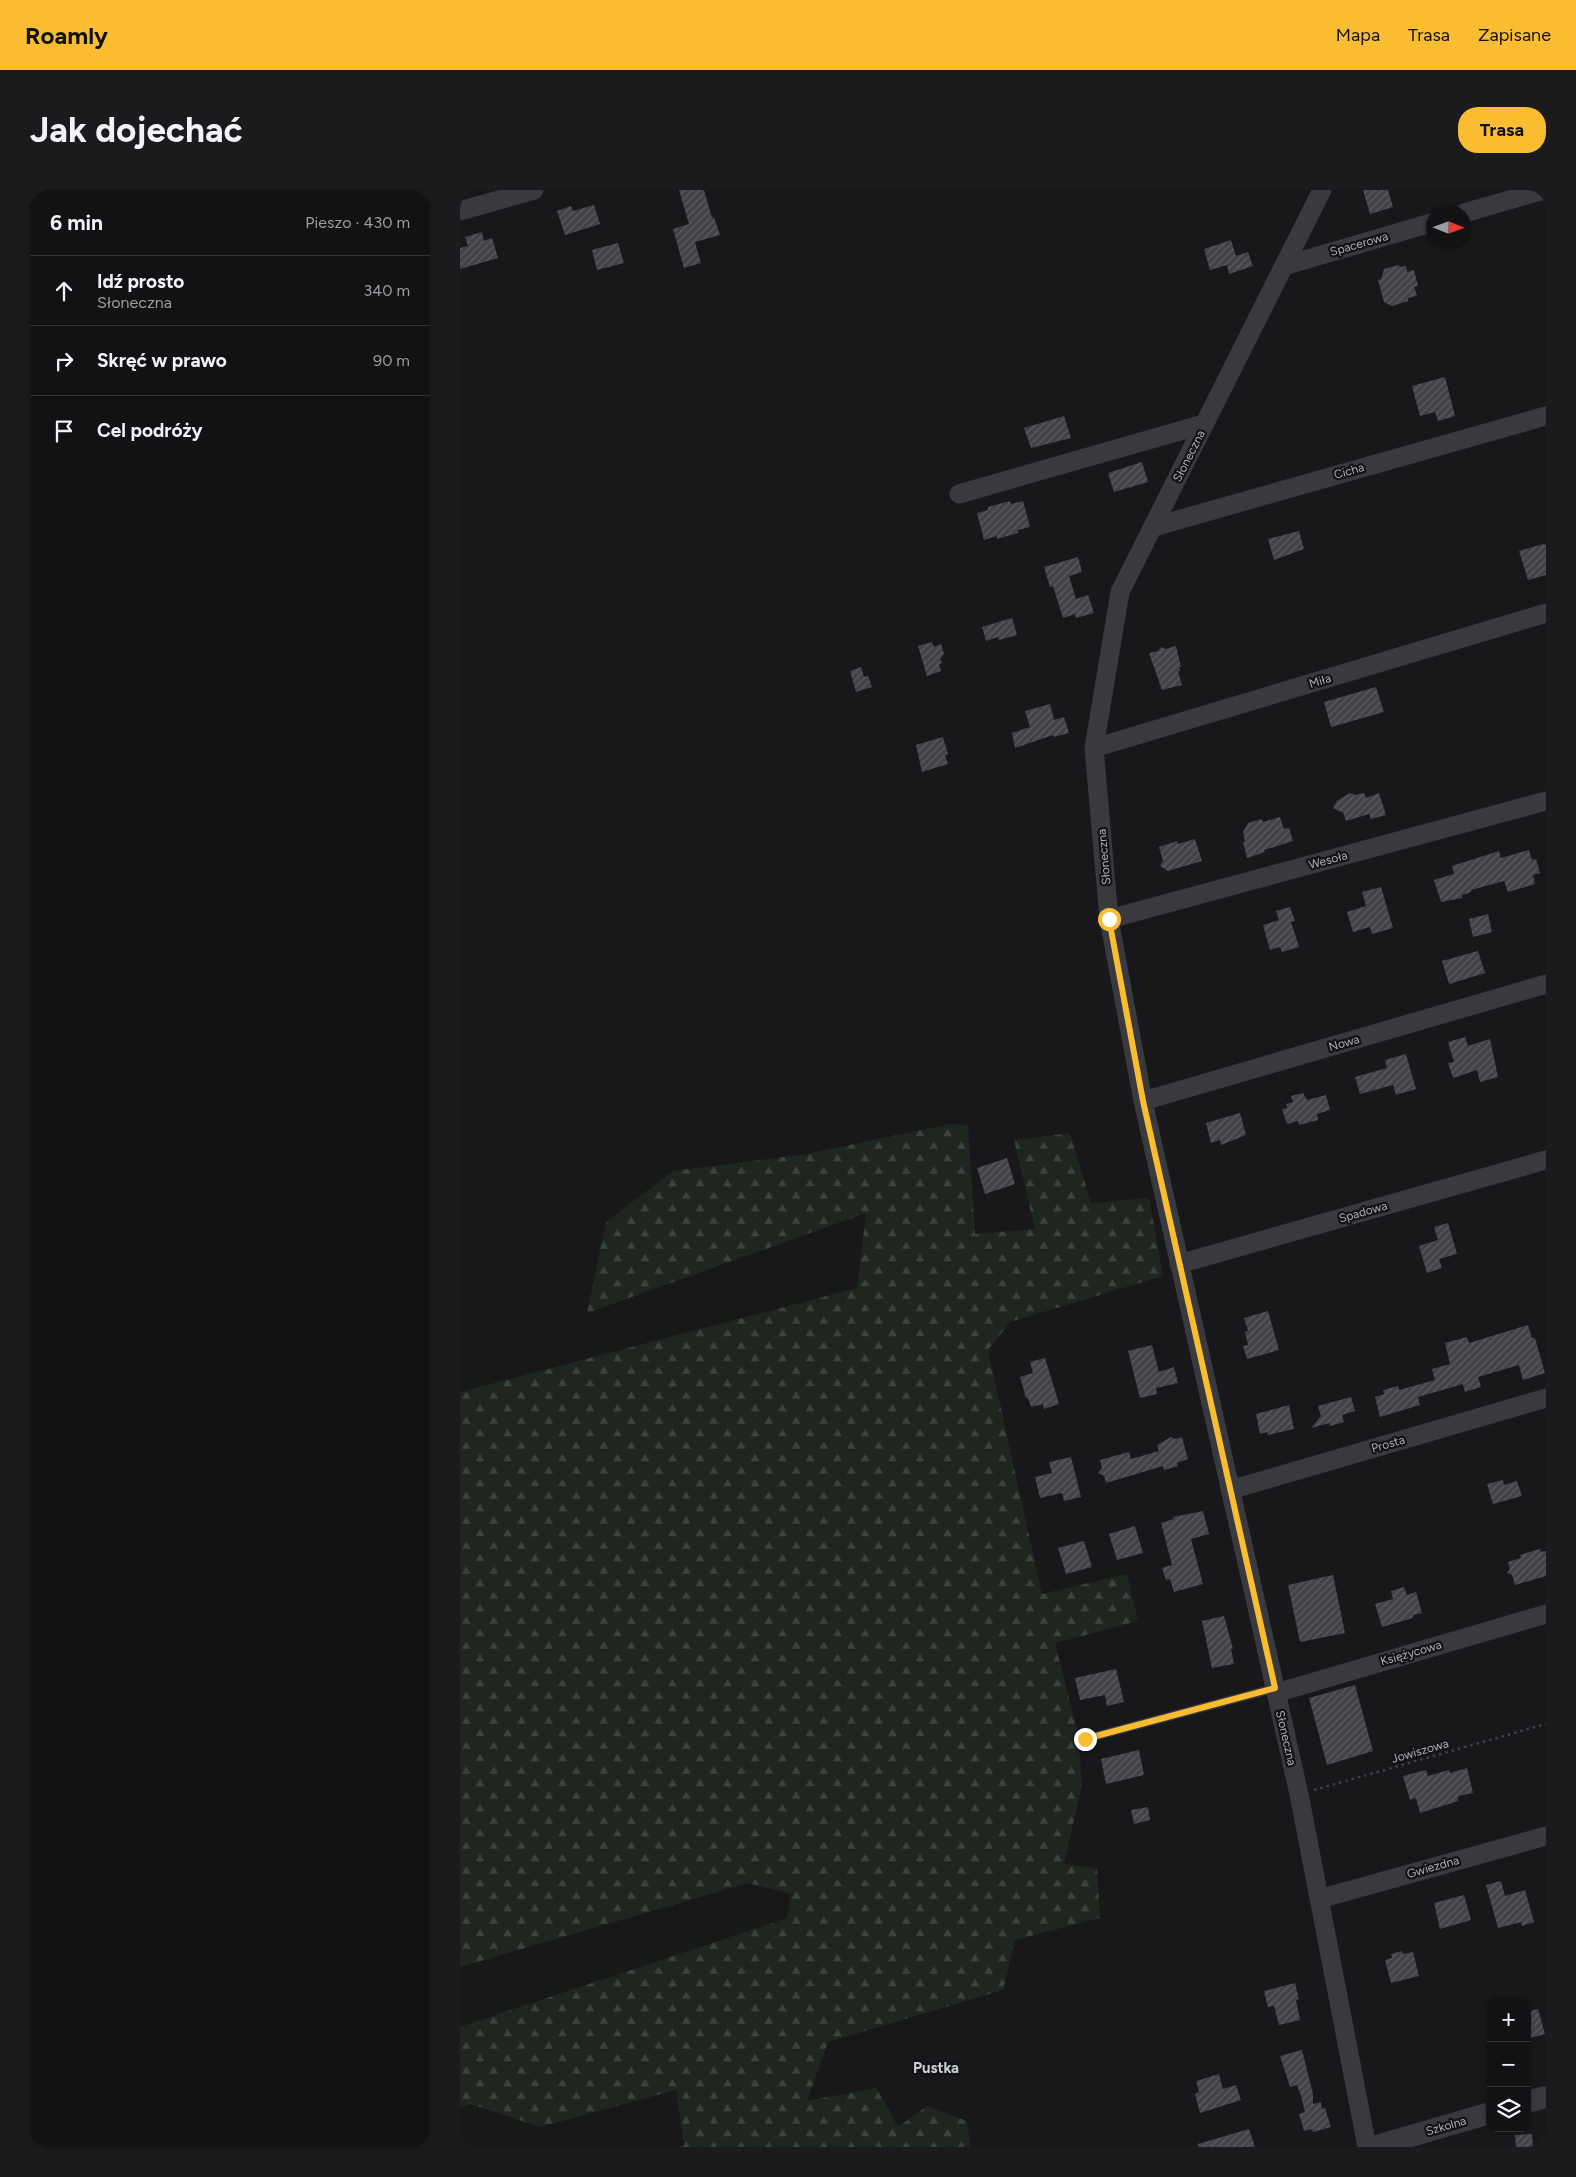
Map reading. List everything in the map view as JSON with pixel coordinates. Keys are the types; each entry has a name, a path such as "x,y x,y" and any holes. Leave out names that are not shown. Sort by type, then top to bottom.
{"street":[{"path":"460,211 534,190"},
{"name":"Słoneczna","path":"1322,190 1120,592 1094,748 1109,919 1143,1101 1299,1794 1367,2147"},
{"path":"1471,211 1544,190"},
{"name":"Spacerowa","path":"1284,266 1426,224"},
{"name":"Cicha","path":"1153,527 1546,416"},
{"path":"959,494 1204,424"},
{"name":"Miła","path":"1094,748 1546,613"},
{"name":"Wesoła","path":"1109,919 1546,801"},
{"name":"Nowa","path":"1143,1101 1546,984"},
{"name":"Spadowa","path":"1179,1264 1546,1160"},
{"name":"Prosta","path":"1230,1490 1546,1398"},
{"name":"Księżycowa","path":"1276,1690 1546,1614"},
{"name":"Gwiezdna","path":"1320,1899 1546,1836"},
{"path":"1531,2101 1546,2097"},
{"name":"Szkolna","path":"1373,2147 1486,2114"}],"lane":[{"path":"1085,1739 1276,1690"}],"path":[{"name":"Jowiszowa","path":"1299,1794 1546,1724"}],"green space":[{"path":"950,1124 968,1125 975,1234 1035,1229 1014,1140 1070,1133 1091,1203 1149,1198 1163,1276 1010,1322 988,1350 1042,1594 1127,1574 1138,1621 1055,1643 1078,1734 1082,1785 1064,1864 1097,1868 1100,1918 1015,1940 1003,1990 828,2042 807,2101 876,2088 898,2127 927,2106 967,2121 971,2147 677,2147 684,2145 676,2090 540,2127 471,2104 460,2108 460,2027 787,1918 791,1894 748,1883 460,1967 460,1392 857,1288 866,1213 587,1313 606,1222 673,1171 807,1154"}],"building":[{"path":"679,190 704,190 712,218 714,217 720,235 695,242 701,263 684,268 673,229 689,224"},
{"path":"1363,190 1388,190 1393,207 1370,214"},
{"path":"594,205 600,224 565,235 557,211 571,206 573,211"},
{"path":"482,232 484,241 492,238 498,258 460,269 460,248 468,246 465,237"},
{"path":"1231,240 1236,256 1248,252 1253,266 1229,274 1227,265 1210,270 1204,249"},
{"path":"618,243 624,263 597,270 592,250"},
{"path":"1399,265 1400,267 1406,266 1407,272 1414,270 1418,286 1414,287 1417,296 1392,306 1384,302 1378,280 1381,279 1384,269"},
{"path":"1445,377 1455,416 1438,421 1435,412 1420,416 1412,386"},
{"path":"1064,416 1071,438 1031,448 1024,428"},
{"path":"1142,462 1148,482 1114,492 1108,473"},
{"path":"1010,501 1011,504 1023,501 1030,527 1018,530 1018,533 997,539 997,536 984,540 977,513 988,510 988,507"},
{"path":"1299,531 1304,549 1274,560 1268,539"},
{"path":"1543,544 1546,545 1546,575 1528,580 1519,551"},
{"path":"1078,557 1082,572 1069,576 1076,599 1088,595 1094,613 1076,618 1075,614 1063,618 1053,586 1050,587 1044,567"},
{"path":"1012,618 1017,635 999,640 998,637 986,641 982,627"},
{"path":"932,642 934,647 941,644 944,654 940,659 942,663 939,664 941,671 927,676 918,646"},
{"path":"1176,646 1181,667 1179,667 1180,671 1178,671 1182,685 1162,690 1149,653 1158,651 1161,647 1165,649"},
{"path":"861,667 864,677 868,676 872,687 856,692 850,671"},
{"path":"1376,687 1384,712 1331,727 1324,702"},
{"path":"1050,704 1054,720 1064,717 1069,733 1054,737 1053,735 1015,748 1012,733 1030,727 1025,711"},
{"path":"943,737 948,754 945,755 948,764 922,772 916,745"},
{"path":"1350,793 1355,795 1364,793 1366,798 1379,793 1386,815 1371,819 1369,814 1346,821 1343,812 1333,808 1337,801"},
{"path":"1280,817 1284,829 1289,828 1293,841 1264,850 1265,852 1247,858 1243,842 1245,841 1243,832 1248,823 1262,819 1263,822"},
{"path":"1195,839 1202,861 1168,871 1160,866 1163,861 1159,847 1177,841 1178,844"},
{"path":"1529,850 1532,860 1536,859 1540,873 1533,875 1535,884 1508,892 1504,881 1471,890 1471,892 1462,895 1462,898 1441,902 1434,880 1454,874 1452,866 1499,851 1501,858"},
{"path":"1381,887 1393,928 1372,934 1370,927 1353,932 1347,912 1366,906 1362,892"},
{"path":"1290,907 1295,921 1291,922 1299,947 1282,952 1280,947 1270,950 1263,925 1279,920 1276,911"},
{"path":"1488,914 1492,932 1473,937 1469,919"},
{"path":"1478,951 1485,973 1449,984 1442,961"},
{"path":"1465,1037 1468,1046 1490,1039 1498,1077 1480,1082 1477,1070 1453,1078 1448,1063 1454,1062 1448,1042"},
{"path":"1406,1054 1416,1089 1396,1095 1393,1085 1360,1094 1355,1077 1387,1068 1385,1060"},
{"path":"1303,1093 1307,1100 1326,1095 1330,1110 1317,1114 1318,1120 1299,1125 1298,1121 1287,1124 1282,1109 1287,1108 1286,1104 1293,1102 1291,1096"},
{"path":"1240,1113 1246,1135 1221,1145 1220,1140 1211,1143 1206,1123"},
{"path":"1007,1158 1015,1184 985,1194 977,1168"},
{"path":"1448,1223 1457,1254 1439,1259 1442,1268 1427,1273 1419,1246 1438,1240 1434,1227"},
{"path":"1268,1311 1279,1350 1247,1359 1243,1346 1248,1345 1245,1332 1248,1331 1244,1318"},
{"path":"1528,1325 1532,1338 1535,1338 1545,1373 1523,1380 1519,1365 1478,1377 1481,1387 1465,1392 1463,1384 1418,1397 1420,1405 1380,1417 1375,1397 1384,1394 1383,1390 1398,1386 1399,1390 1435,1380 1432,1369 1450,1364 1445,1343 1467,1337 1469,1343"},
{"path":"1152,1345 1159,1372 1174,1367 1178,1383 1156,1388 1157,1394 1140,1398 1128,1351"},
{"path":"1045,1358 1059,1404 1044,1409 1043,1404 1031,1407 1028,1398 1026,1398 1020,1377 1033,1373 1030,1362"},
{"path":"1351,1397 1355,1411 1342,1415 1344,1422 1330,1426 1329,1423 1311,1428 1321,1416 1318,1406"},
{"path":"1289,1405 1294,1429 1268,1435 1267,1432 1260,1434 1256,1414"},
{"path":"1171,1437 1175,1439 1182,1437 1188,1459 1177,1463 1178,1466 1164,1470 1163,1466 1106,1483 1104,1476 1098,1473 1102,1468 1100,1460 1129,1452 1131,1459 1159,1451 1157,1445"},
{"path":"1071,1457 1081,1497 1064,1501 1062,1493 1040,1498 1035,1477 1052,1473 1049,1462"},
{"path":"1503,1480 1504,1485 1517,1481 1522,1496 1493,1504 1487,1484"},
{"path":"1203,1511 1209,1534 1191,1539 1203,1584 1174,1592 1170,1579 1166,1580 1162,1568 1172,1565 1161,1523 1174,1519 1173,1517"},
{"path":"1135,1526 1143,1553 1117,1560 1109,1534"},
{"path":"1084,1541 1092,1567 1066,1574 1058,1548"},
{"path":"1540,1549 1541,1552 1546,1551 1546,1576 1515,1585 1512,1575 1507,1573 1510,1569 1508,1562 1521,1558 1520,1555"},
{"path":"1333,1575 1345,1633 1300,1642 1288,1585"},
{"path":"1404,1587 1407,1595 1416,1592 1422,1613 1413,1615 1413,1618 1382,1627 1375,1604 1393,1599 1391,1591"},
{"path":"1224,1616 1233,1649 1231,1649 1234,1664 1212,1668 1202,1621"},
{"path":"1116,1669 1124,1702 1107,1706 1105,1695 1080,1700 1075,1678"},
{"path":"1355,1685 1373,1751 1327,1765 1309,1698"},
{"path":"1139,1750 1144,1775 1106,1784 1101,1759"},
{"path":"1467,1768 1473,1793 1458,1796 1458,1801 1420,1813 1416,1798 1410,1800 1403,1776 1426,1770 1428,1776 1449,1770 1450,1773"},
{"path":"1148,1807 1150,1820 1134,1824 1131,1810"},
{"path":"1501,1881 1505,1896 1525,1890 1534,1922 1522,1926 1521,1922 1498,1928 1486,1885"},
{"path":"1464,1895 1471,1920 1440,1929 1434,1903"},
{"path":"1402,1951 1403,1954 1413,1952 1419,1976 1391,1983 1385,1960 1392,1958 1391,1954"},
{"path":"1295,1983 1299,1999 1296,2000 1300,2020 1279,2025 1274,2006 1268,2007 1264,1991"},
{"path":"1538,2009 1545,2034 1531,2038 1531,2011"},
{"path":"1302,2050 1313,2094 1313,2104 1321,2102 1322,2109 1325,2108 1331,2127 1313,2132 1312,2129 1304,2131 1299,2114 1305,2112 1301,2096 1297,2085 1290,2087 1280,2056"},
{"path":"1219,2074 1223,2089 1236,2085 1241,2100 1200,2113 1195,2094 1199,2092 1196,2081"},
{"path":"1249,2129 1255,2147 1198,2147 1198,2144"},
{"path":"1532,2134 1533,2147 1516,2147 1515,2135"}],"district":[{"name":"Pustka","path":"936,2068"}],"route":[{"path":"1085,1739 1275,1688 1143,1101 1109,919"}]}
